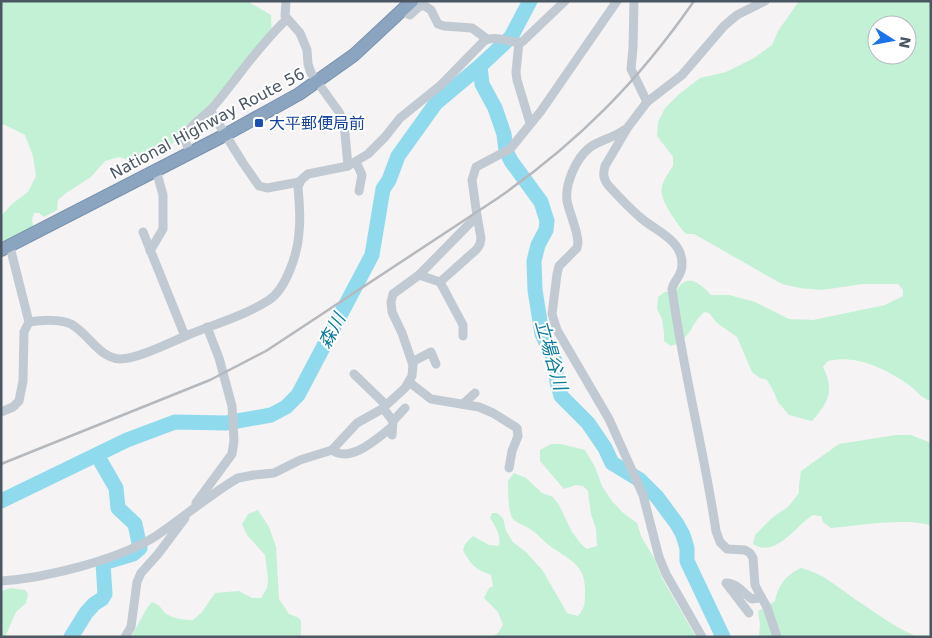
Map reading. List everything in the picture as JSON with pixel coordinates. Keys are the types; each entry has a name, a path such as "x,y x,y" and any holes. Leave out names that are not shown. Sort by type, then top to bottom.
{"highway":[{"name":"National Highway Route 56","path":"6,248 299,94 354,55 406,5"}],"street":[{"path":"286,1 286,19 300,32 307,50 311,73 339,112 344,123 352,164 362,175 358,191"},
{"path":"29,322 38,320 69,323 103,352 111,357 120,359 139,355 245,313 270,300 285,281 296,251 298,240 298,187 300,182 308,174 352,164 375,148 400,118 441,85 487,39 493,38 520,42 528,38 565,1"},
{"path":"440,282 477,249 480,244 481,238 472,180 476,167 510,149 565,77 617,1"},
{"path":"634,1 634,40 631,69 647,102"},
{"path":"765,1 724,26 682,75 647,102 628,127 605,166 603,173 604,180 642,220 676,245 682,258 680,277 673,284 672,289 680,344 699,434 716,531 720,542 726,549 745,550 753,558 755,585 767,607 777,637"},
{"path":"406,5 408,14 420,6 425,6 431,10 438,24 472,28 487,39"},
{"path":"191,152 184,139 186,133 210,110 274,31 286,19"},
{"path":"520,42 516,72 530,123"},
{"path":"210,110 259,186 266,188 300,182"},
{"path":"628,127 618,135 589,148 577,163 571,175 567,200 578,242 577,248 559,266 556,274 552,314 557,330 609,419 642,495 659,557 666,574 702,637"},
{"path":"150,251 163,230 163,195 156,170"},
{"path":"1,581 50,573 117,555 155,536 238,478 274,472 300,460 332,450 357,423 384,407 409,382 413,370 412,362 392,312 391,302 393,294 419,275 478,216"},
{"path":"143,232 185,336"},
{"path":"1,412 19,401 23,381 24,332 29,322 6,248"},
{"path":"419,275 440,282 463,325 463,336"},
{"path":"125,637 131,627 141,573 158,554 232,454 234,435 231,398 208,327"},
{"path":"412,362 432,352 436,364"},
{"path":"354,374 384,407 392,428"},
{"path":"409,382 431,399 486,409 517,428 518,436 508,468"},
{"path":"463,404 475,392"},
{"path":"332,450 336,453 351,454 392,428 405,408"},
{"path":"749,613 726,583 738,587 752,599 759,598 760,595"}],"green space":[{"path":"1,1 247,1 271,15 272,39 246,61 204,110 183,128 170,147 135,162 119,157 105,161 91,177 58,200 57,210 44,217 39,213 34,213 32,219 33,226 1,245 2,215 12,204 28,192 36,176 33,156 25,135 1,123"},
{"path":"799,1 931,1 931,401 900,379 871,364 839,359 828,361 823,367 829,383 828,396 826,402 812,421 789,415 778,402 767,380 760,378 752,372 737,337 717,323 709,313 704,312 687,335 678,343 671,346 664,341 662,319 657,309 658,297 665,292 677,290 685,282 690,281 703,287 711,295 729,295 755,302 789,319 813,320 885,305 903,296 903,290 898,284 863,284 822,290 782,284 694,234 686,234 671,214 661,190 673,166 673,157 657,136 658,122 665,108 700,78 726,72 754,58 772,45 778,31"},
{"path":"896,435 911,435 931,443 931,526 922,523 897,522 831,528 823,522 821,516 813,515 778,544 770,547 761,547 753,544 755,535 773,517 788,507 799,493 801,471 839,444"},
{"path":"551,444 561,444 585,450 595,467 602,486 612,501 622,512 637,523 641,536 654,558 662,578 696,637 492,637 498,633 503,625 498,612 484,598 489,588 493,586 491,575 474,566 463,550 465,544 473,536 489,545 499,546 499,535 490,518 492,513 497,513 503,518 506,531 513,542 526,552 543,571 567,613 578,616 584,605 585,583 579,569 570,559 528,528 515,521 510,512 508,481 514,473 526,478 542,493 553,497 572,532 581,544 587,549 597,546 596,529 591,514 588,491 583,486 576,485 564,489 540,461 540,450"},
{"path":"258,510 269,527 276,547 279,599 289,614 299,618 301,621 301,637 131,637 152,602 171,616 193,620 202,612 215,593 239,591 252,598 261,598 267,588 268,579 265,555 247,535 242,524 248,514"},
{"path":"801,568 827,579 883,618 917,637 759,637 758,611 775,601 784,581"},
{"path":"11,588 25,590 28,594 26,603 16,612 5,637 1,637 1,591"}],"waterway":[{"name":"森川","path":"1,501 127,440 175,422 226,423 271,415 286,407 298,395 372,255 383,189 389,180 398,156 436,103 511,37 530,1"},
{"name":"立場谷川","path":"480,66 482,84 495,108 504,134 506,151 511,161 541,202 547,221 546,230 538,245 534,261 535,290 542,334 555,361 557,382 561,396 588,423 605,448 612,463 640,480 657,497 677,524 687,548 687,561 723,637"},
{"path":"71,637 86,613 105,594 103,563 133,554 140,548 135,524 118,508 116,488 97,455"}],"railway":[{"path":"1,464 210,380 266,351 498,198 554,155 605,109 651,58 694,1"}],"place":[{"name":"大平郵便局前","path":"259,123"}]}
